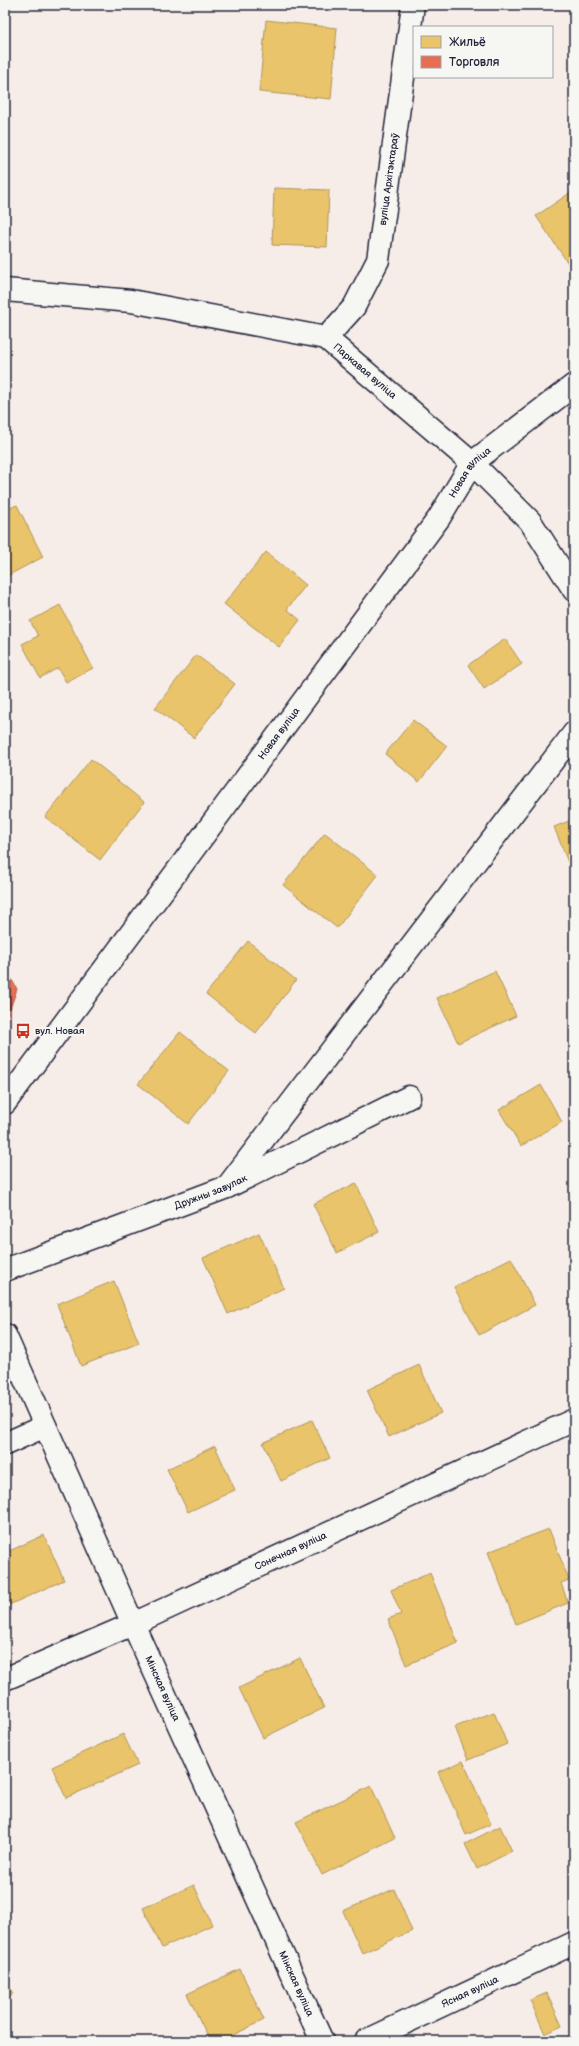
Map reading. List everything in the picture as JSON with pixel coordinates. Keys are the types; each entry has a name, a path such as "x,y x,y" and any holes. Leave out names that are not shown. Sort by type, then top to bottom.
{"street":[{"name":"вуліца Архітэктараў","path":"326,338 354,308 378,260 413,5"},
{"name":"Паркавая вуліца","path":"5,290 131,301 326,338 472,463 530,521 574,590"},
{"name":"Новая вуліца","path":"5,1103 439,518 472,463 574,385"},
{"path":"227,1187 574,734"},
{"name":"Дружны завулак","path":"5,1270 227,1187 408,1097"},
{"name":"Мінская вуліца","path":"5,1335 133,1624 322,2041"},
{"name":"Сонечная вуліца","path":"5,1679 133,1624 574,1420"},
{"path":"5,1444 45,1426"},
{"name":"Ясная вуліца","path":"366,2041 574,1943"}],"building: Жильё":[{"path":"266,20 337,28 331,99 259,92"},
{"path":"274,188 329,190 327,247 272,245"},
{"path":"574,190 574,272 536,216"},
{"path":"17,505 43,557 5,577 5,510"},
{"path":"266,552 306,585 287,609 300,620 279,647 224,604"},
{"path":"60,605 93,668 66,682 58,668 40,678 22,644 38,636 30,621"},
{"path":"505,639 522,664 484,689 468,665"},
{"path":"196,655 235,684 194,738 155,708"},
{"path":"413,720 447,746 419,782 385,754"},
{"path":"91,759 144,802 100,860 45,817"},
{"path":"574,819 574,874 573,875 554,827"},
{"path":"325,833 378,875 337,928 283,885"},
{"path":"248,941 296,980 256,1033 206,994"},
{"path":"495,971 516,1016 458,1043 437,998"},
{"path":"180,1032 229,1071 188,1124 138,1084"},
{"path":"541,1085 562,1122 521,1146 499,1110"},
{"path":"356,1183 379,1232 337,1253 313,1204"},
{"path":"259,1233 284,1288 228,1314 203,1258"},
{"path":"511,1258 535,1305 479,1335 454,1287"},
{"path":"114,1281 139,1343 81,1366 57,1304"},
{"path":"419,1365 441,1413 389,1437 367,1390"},
{"path":"312,1420 330,1458 281,1481 263,1443"},
{"path":"215,1446 235,1490 188,1512 167,1469"},
{"path":"549,1529 569,1580 561,1583 568,1603 516,1624 488,1552"},
{"path":"44,1535 64,1580 9,1605 5,1596 5,1553"},
{"path":"430,1573 458,1643 406,1665 388,1619 401,1614 391,1590"},
{"path":"300,1658 324,1708 263,1738 239,1688"},
{"path":"494,1712 507,1744 468,1760 455,1727"},
{"path":"123,1734 138,1765 66,1798 52,1767"},
{"path":"463,1761 491,1824 466,1835 438,1772"},
{"path":"371,1786 395,1838 322,1875 296,1822"},
{"path":"500,1826 512,1851 477,1869 465,1844"},
{"path":"194,1885 212,1925 162,1948 143,1908"},
{"path":"394,1889 412,1931 362,1953 343,1911"},
{"path":"240,1969 264,2020 221,2041 210,2041 187,1994"},
{"path":"5,1978 13,1994 5,1999"},
{"path":"547,1993 562,2026 545,2034 530,2000"}],"building: Торговля":[{"path":"5,968 17,989 5,1023"}],"place":[{"name":"вул. Новая","path":"23,1031"}]}
